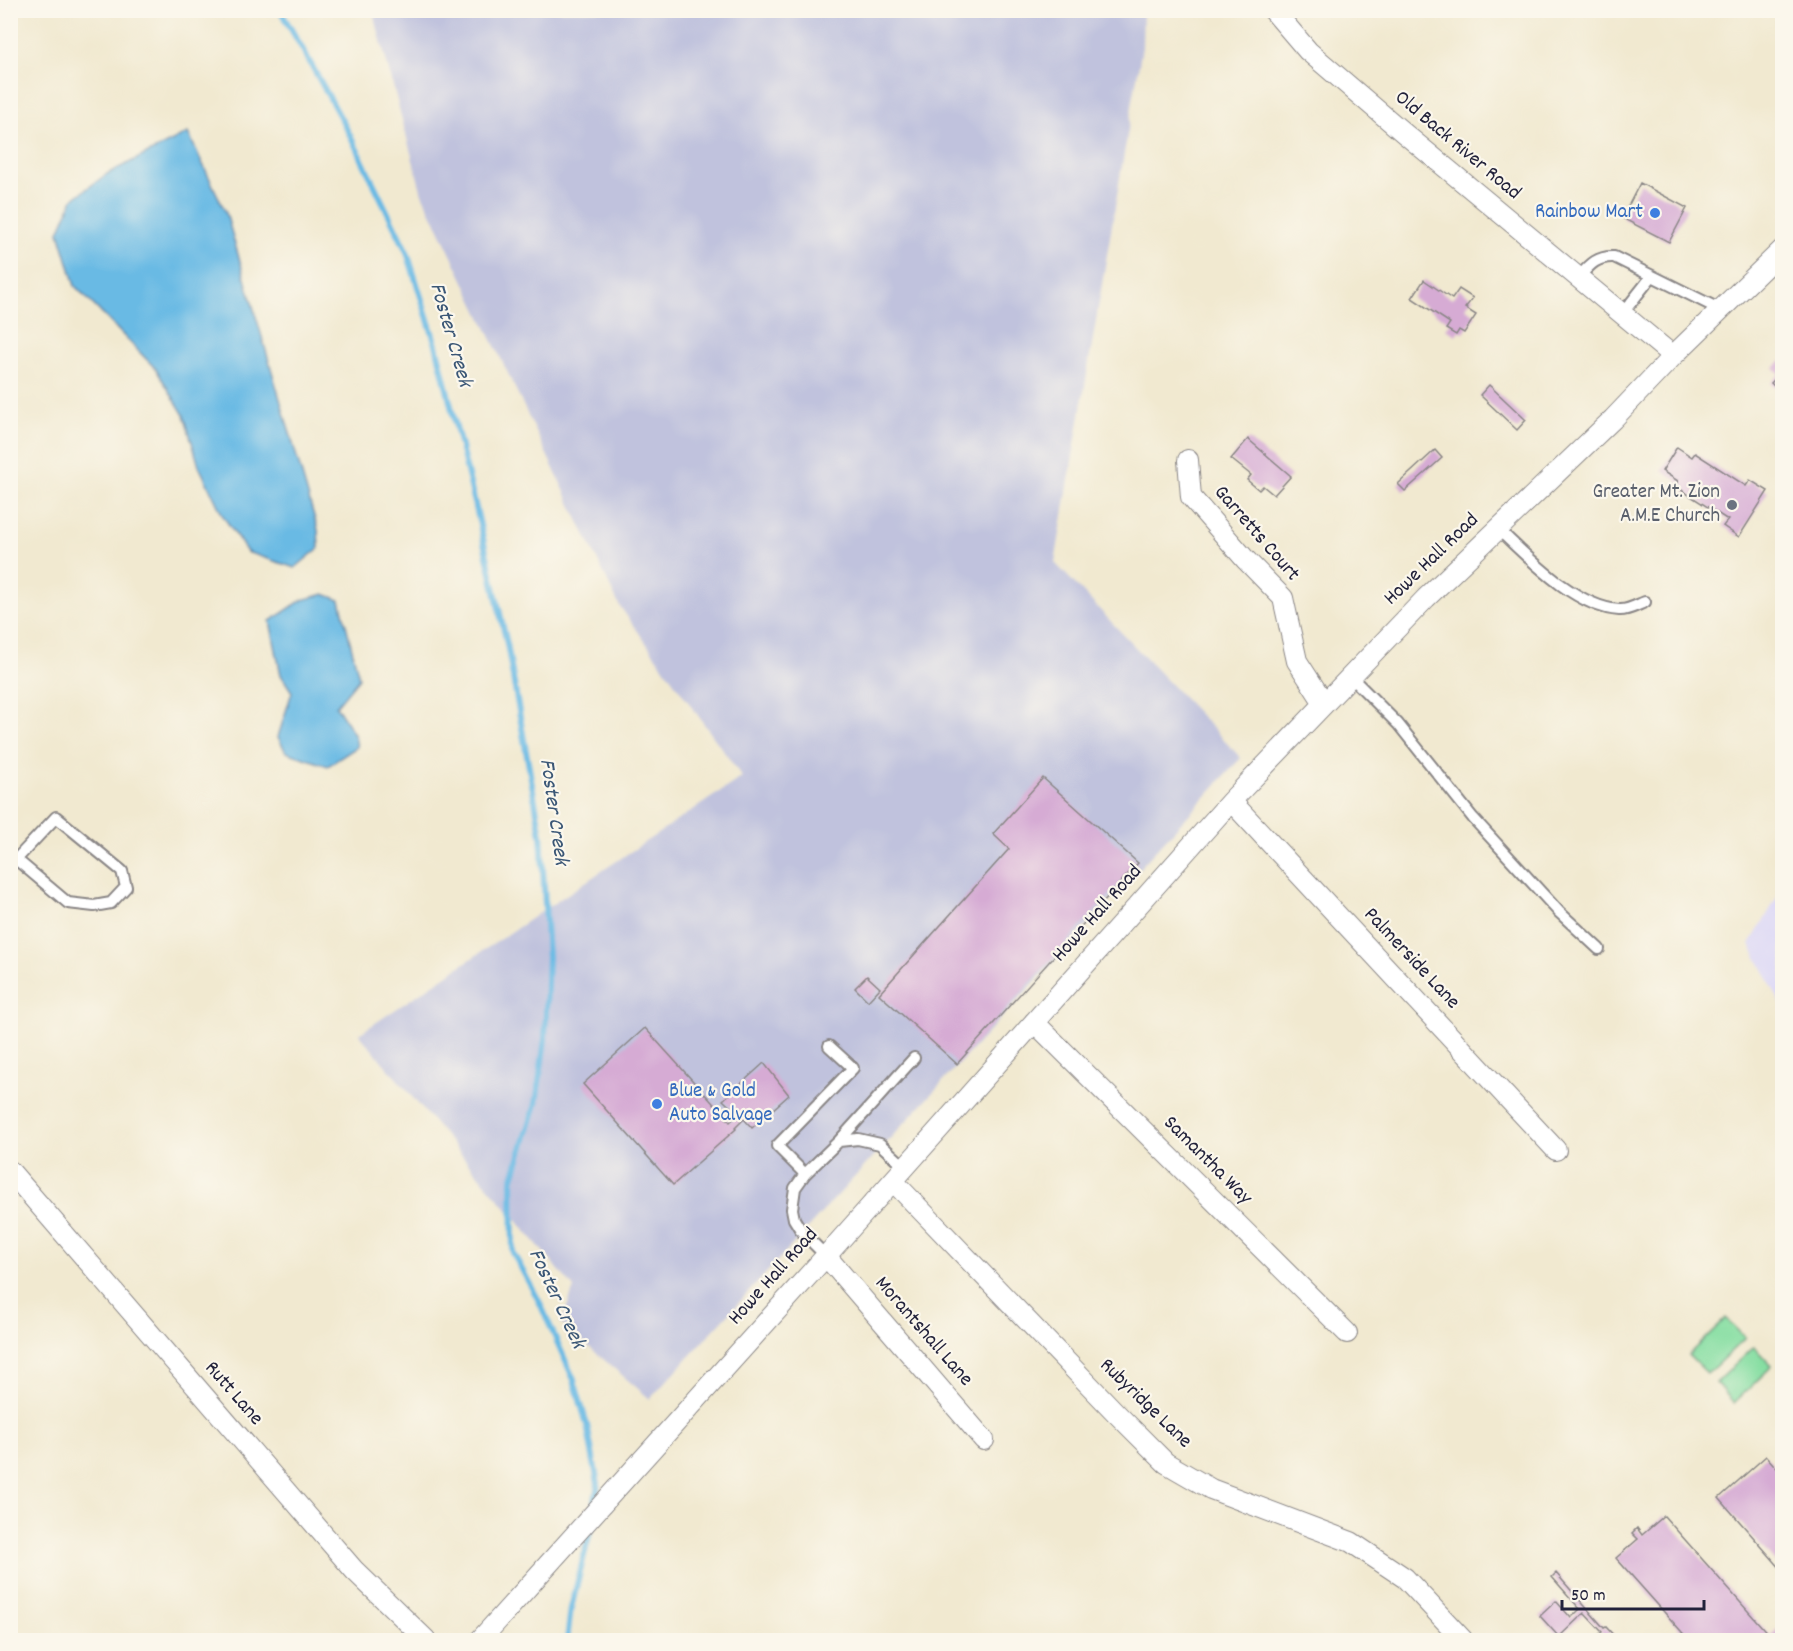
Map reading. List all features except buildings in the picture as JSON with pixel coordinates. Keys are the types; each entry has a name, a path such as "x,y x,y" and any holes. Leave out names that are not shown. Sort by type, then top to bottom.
{"street":[{"name":"Old Back River Road","path":"1273,10 1308,51 1673,356"},
{"name":"Howe Hall Road","path":"480,1641 1231,801 1426,598 1613,420 1673,356 1782,250"},
{"name":"Garretts Court","path":"1188,460 1191,497 1245,559 1283,598 1297,661 1324,703"},
{"name":"Palmerside Lane","path":"1231,801 1556,1150"},
{"name":"Samantha Way","path":"1034,1023 1347,1333"},
{"name":"Rutt Lane","path":"10,1171 354,1570 426,1641"},
{"name":"Rubyridge Lane","path":"899,1174 1117,1414 1167,1462 1210,1489 1351,1542 1405,1578 1463,1641"},
{"name":"Morantshall Lane","path":"826,1256 984,1440"}],"lane":[{"path":"1578,278 1595,260 1604,256 1614,257 1721,310"},
{"path":"1622,314 1652,276"},
{"path":"1498,529 1552,580 1593,604 1620,611 1645,602"},
{"path":"1350,676 1398,724 1473,818 1559,912 1599,949"},
{"path":"56,816 122,871 126,886 111,903 94,906 68,903 14,863 56,816"},
{"path":"805,1174 777,1146 853,1068 829,1046"},
{"path":"826,1256 802,1232 794,1219 792,1209 795,1188 805,1174 839,1141 914,1058"},
{"path":"839,1141 858,1139 880,1144 899,1174"}],"shaded area":[{"path":"373,11 1143,11 1142,47 1055,563 1241,758 650,1399 561,1323 574,1288 359,1034 742,777 619,605 422,194"},
{"path":"1782,889 1782,1006 1750,944"}],"green space":[{"path":"1726,1318 1745,1338 1707,1374 1688,1355"},
{"path":"1754,1347 1772,1366 1734,1403 1716,1383"}],"water":[{"path":"188,133 226,213 318,530 319,548 295,568 247,552 223,516 199,466 184,415 156,369 75,286 59,232 73,199 107,174"},
{"path":"324,594 340,600 359,678 336,706 355,736 357,747 328,766 286,752 278,737 292,692 281,675 270,621 302,600"}],"waterway":[{"name":"Foster Creek","path":"280,10 351,137 407,252 436,345 507,644 541,835 548,957 545,1039 536,1104 512,1181 513,1253 539,1301 574,1380 587,1425 598,1484 594,1505"},
{"name":"Foster Creek","path":"567,1640 571,1608 592,1524"}],"place":[{"name":"Rainbow Mart","path":"1655,213"},
{"name":"Greater Mt. Zion A.M.E Church","path":"1732,505"},
{"name":"Blue & Gold Auto Salvage","path":"657,1104"}]}
